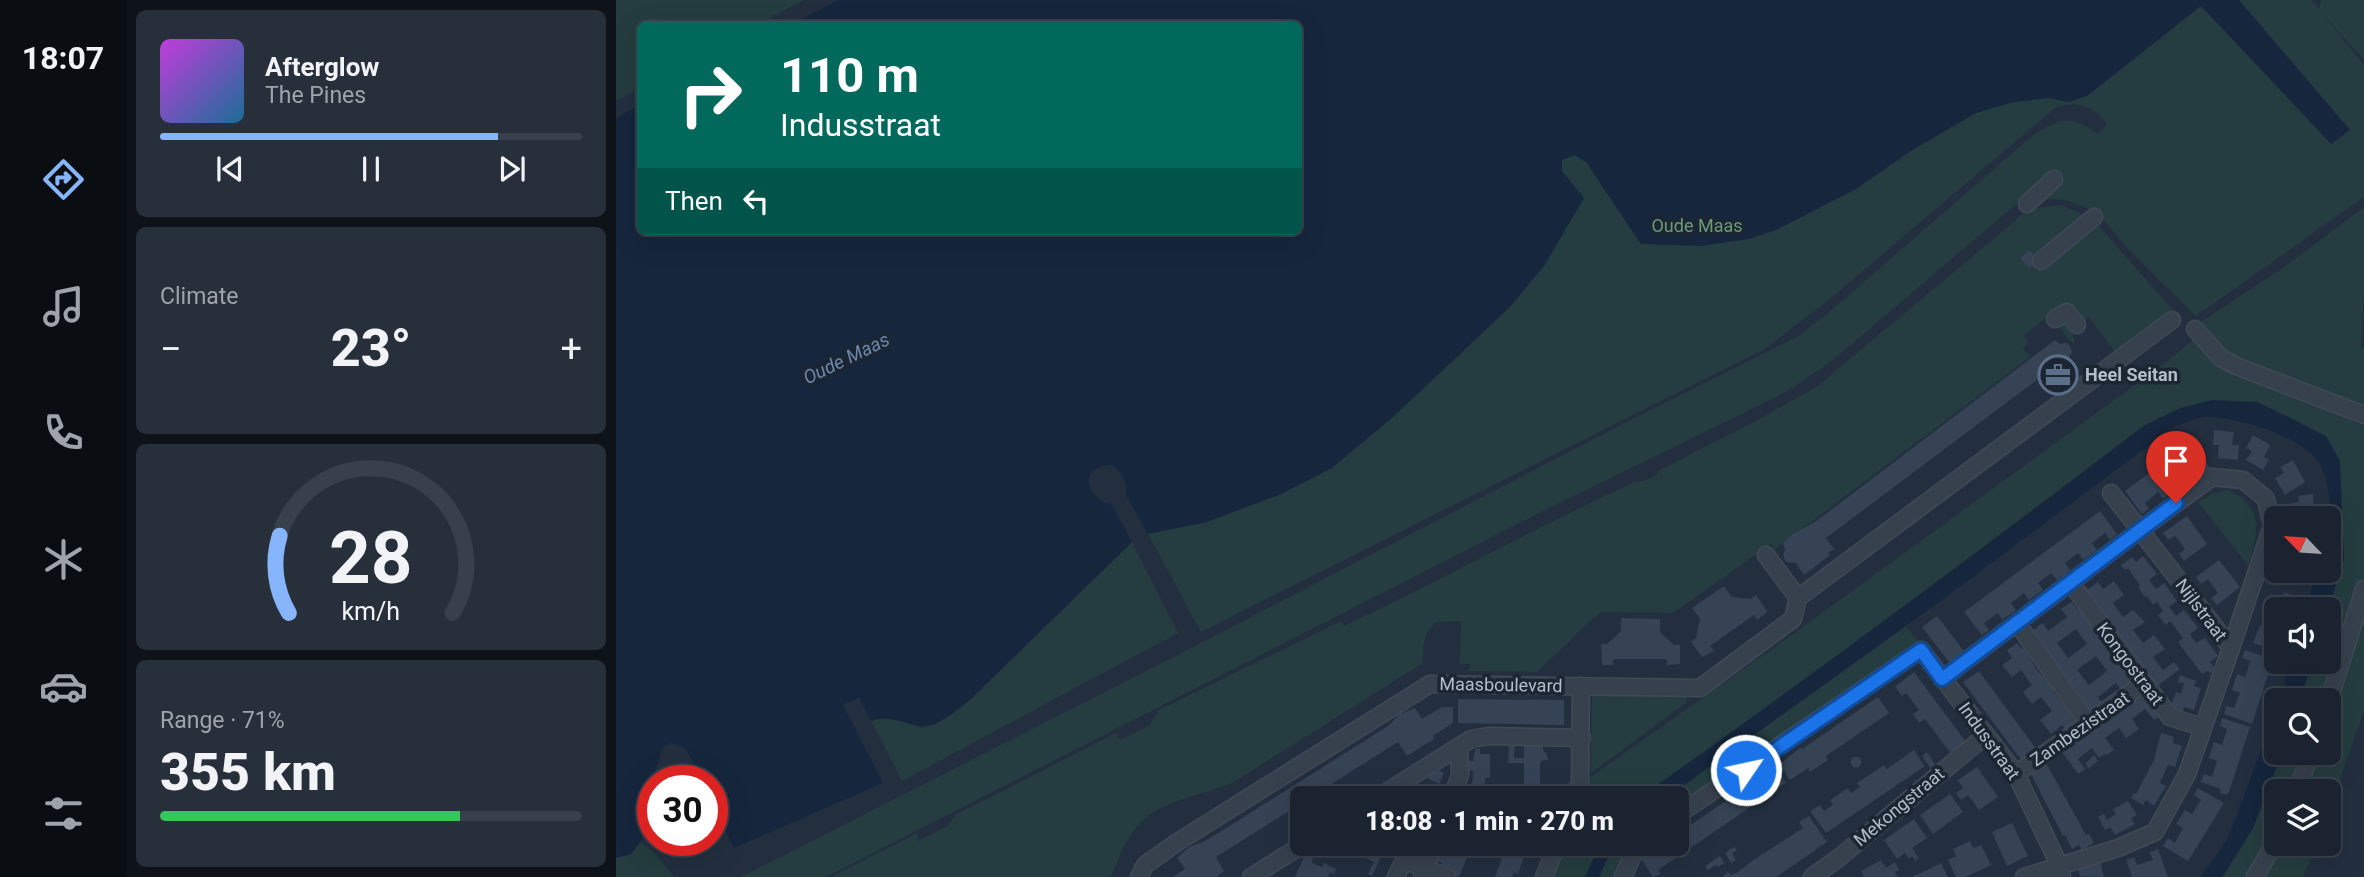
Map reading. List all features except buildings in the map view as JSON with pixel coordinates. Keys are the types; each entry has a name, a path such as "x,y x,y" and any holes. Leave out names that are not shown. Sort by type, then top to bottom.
{"street":[{"path":"2027,204 2054,179"},
{"path":"2041,261 2094,217"},
{"path":"2055,319 2067,312 2077,325"},
{"name":"Maasboulevard","path":"1139,877 1145,865 1176,843 1430,684 1700,688 1794,619 1798,598 2172,320"},
{"path":"2195,329 2221,358 2236,366 2364,415"},
{"path":"1942,679 2213,477 2243,480 2266,499 2272,526 2231,648"},
{"name":"Nijlstraat","path":"2024,877 2060,871 2155,832 2188,775 2202,727 2231,648 2111,493"},
{"path":"1766,555 1798,598"},
{"name":"Kongostraat","path":"2070,582 2170,717 2202,727"},
{"path":"2333,688 2364,589"},
{"path":"2017,623 2089,724"},
{"name":"Indusstraat","path":"1689,807 1921,650 2016,774 2060,871"},
{"name":"Zambezistraat","path":"2016,774 2144,683"},
{"path":"1578,786 1582,738 1581,686"},
{"path":"1396,786 1471,740 1489,736 1582,738"},
{"name":"Mekongstraat","path":"1812,877 1840,857 1985,736"},
{"path":"1456,786 1460,775 1459,747"},
{"path":"1251,877 1290,853"},
{"path":"1396,877 1406,856"},
{"path":"1424,873 1430,856"},
{"path":"1544,877 1552,856"},
{"path":"1626,875 1633,856"},
{"path":"2255,877 2267,856"},
{"path":"1404,860 1424,873 1447,877"}],"green space":[{"path":"616,0 804,0 764,21 637,21 637,90 616,101"},
{"name":"Oude Maas","path":"1776,0 2312,0 2319,9 2321,0 2364,0 2364,60 2323,14 2364,65 2364,197 2196,316 2128,249 2103,219 2085,207 2064,200 2040,199 2064,179 2056,170 1833,360 1788,391 1527,519 826,877 741,877 1797,337 2032,136 2065,120 2080,123 2098,134 2107,124 2091,109 2070,104 2056,107 1831,298 1766,348 1201,632 1127,490 1130,482"},
{"path":"2061,205 2098,225 2172,309 2168,312 2169,315 2117,355 2089,317 2072,330 2075,344 2068,339 2051,314 2024,335 2029,343 2023,348 2030,357 1775,549 1771,544 1673,613 1600,612 1537,672 1468,671 1471,664 1460,664 1461,621 1436,622 1428,631 1423,663 1232,783 1178,801 1153,813 1129,838 1111,877 831,877 917,833 918,841 948,826 955,815 1116,733 1120,740 1149,726 1159,710 1341,621 1344,626 1598,499 1635,482 1649,479 1658,474 1658,471 1769,414 1819,385 2029,209"},
{"path":"2364,207 2361,348 2364,349 2364,406 2349,403 2259,369 2223,349 2201,327 2202,321 2283,268"},
{"path":"2196,338 2315,404 2364,426 2364,578 2341,652 2341,597 2332,597 2336,583 2342,583 2344,560 2339,461 2300,422 2257,402 2181,408 2145,425 1954,571 1656,786 1587,786 1589,778 1800,629"},
{"path":"2228,490 2248,504 2256,521 2255,542 2248,565 2198,502 2214,493"},
{"path":"1132,542 1178,633 902,781 871,721 891,719 922,728 977,692"},
{"path":"2364,609 2364,711 2340,779 2308,779 2313,765 2341,765 2341,688 2339,688"},
{"path":"1906,626 1920,644 1689,800 1689,786 1683,786"},
{"path":"2308,674 2334,674 2330,688 2304,688"},
{"path":"1592,695 1687,697 1686,703 1591,773"},
{"path":"2277,765 2303,765 2298,779 2272,779"},
{"path":"2264,800 2264,855 2251,877 2223,877 2253,828"},
{"path":"637,846 637,856 657,856 674,877 616,877 616,858 631,854"},
{"path":"1562,856 1595,856 1585,877 1554,877"},
{"path":"1609,856 1624,856 1619,877 1599,877"},
{"path":"2274,856 2312,856 2303,877 2261,877"}],"water":[{"path":"838,0 2239,0 2350,130 2331,144 2201,6 2087,96 2069,102 2048,98 2010,103 1976,113 1914,149 1856,189 1776,230 1749,239 1701,246 1641,244 1586,162 1574,155 1562,160 1562,171 1584,198 1544,266 1510,307 1393,417 1332,468 1281,494 1207,522 1148,534 1126,495 1125,483 1119,471 1113,465 1094,470 1088,482 1090,489 1095,496 1112,505 1132,542 977,693 939,722 922,726 889,719 871,721 859,697 843,705 883,783 734,848 728,836 728,765 694,765 686,749 671,743 662,748 657,765 637,765 637,846 631,854 616,858 616,118 637,107 637,235 1302,235 1302,21 799,21"},
{"path":"2212,400 2257,402 2326,436 2340,461 2342,506 2330,506 2328,487 2319,463 2311,454 2285,437 2254,425 2223,418 2207,417 2175,426 1942,600 1683,786 1656,786 1894,614 2145,425 2181,408"},
{"path":"2342,510 2344,560 2342,566"},
{"path":"2314,583 2336,583 2332,597 2309,597"},
{"path":"2288,674 2308,674 2304,688 2283,688"},
{"path":"2264,742 2264,765 2277,765 2272,779 2264,779 2264,800 2253,828 2222,877 2201,877 2228,838"},
{"path":"1595,856 1609,856 1599,877 1585,877"}],"place":[{"name":"Heel Seitan","path":"2058,375"}],"route":[{"path":"1746,770 1921,650 1942,679 2176,503"}]}
